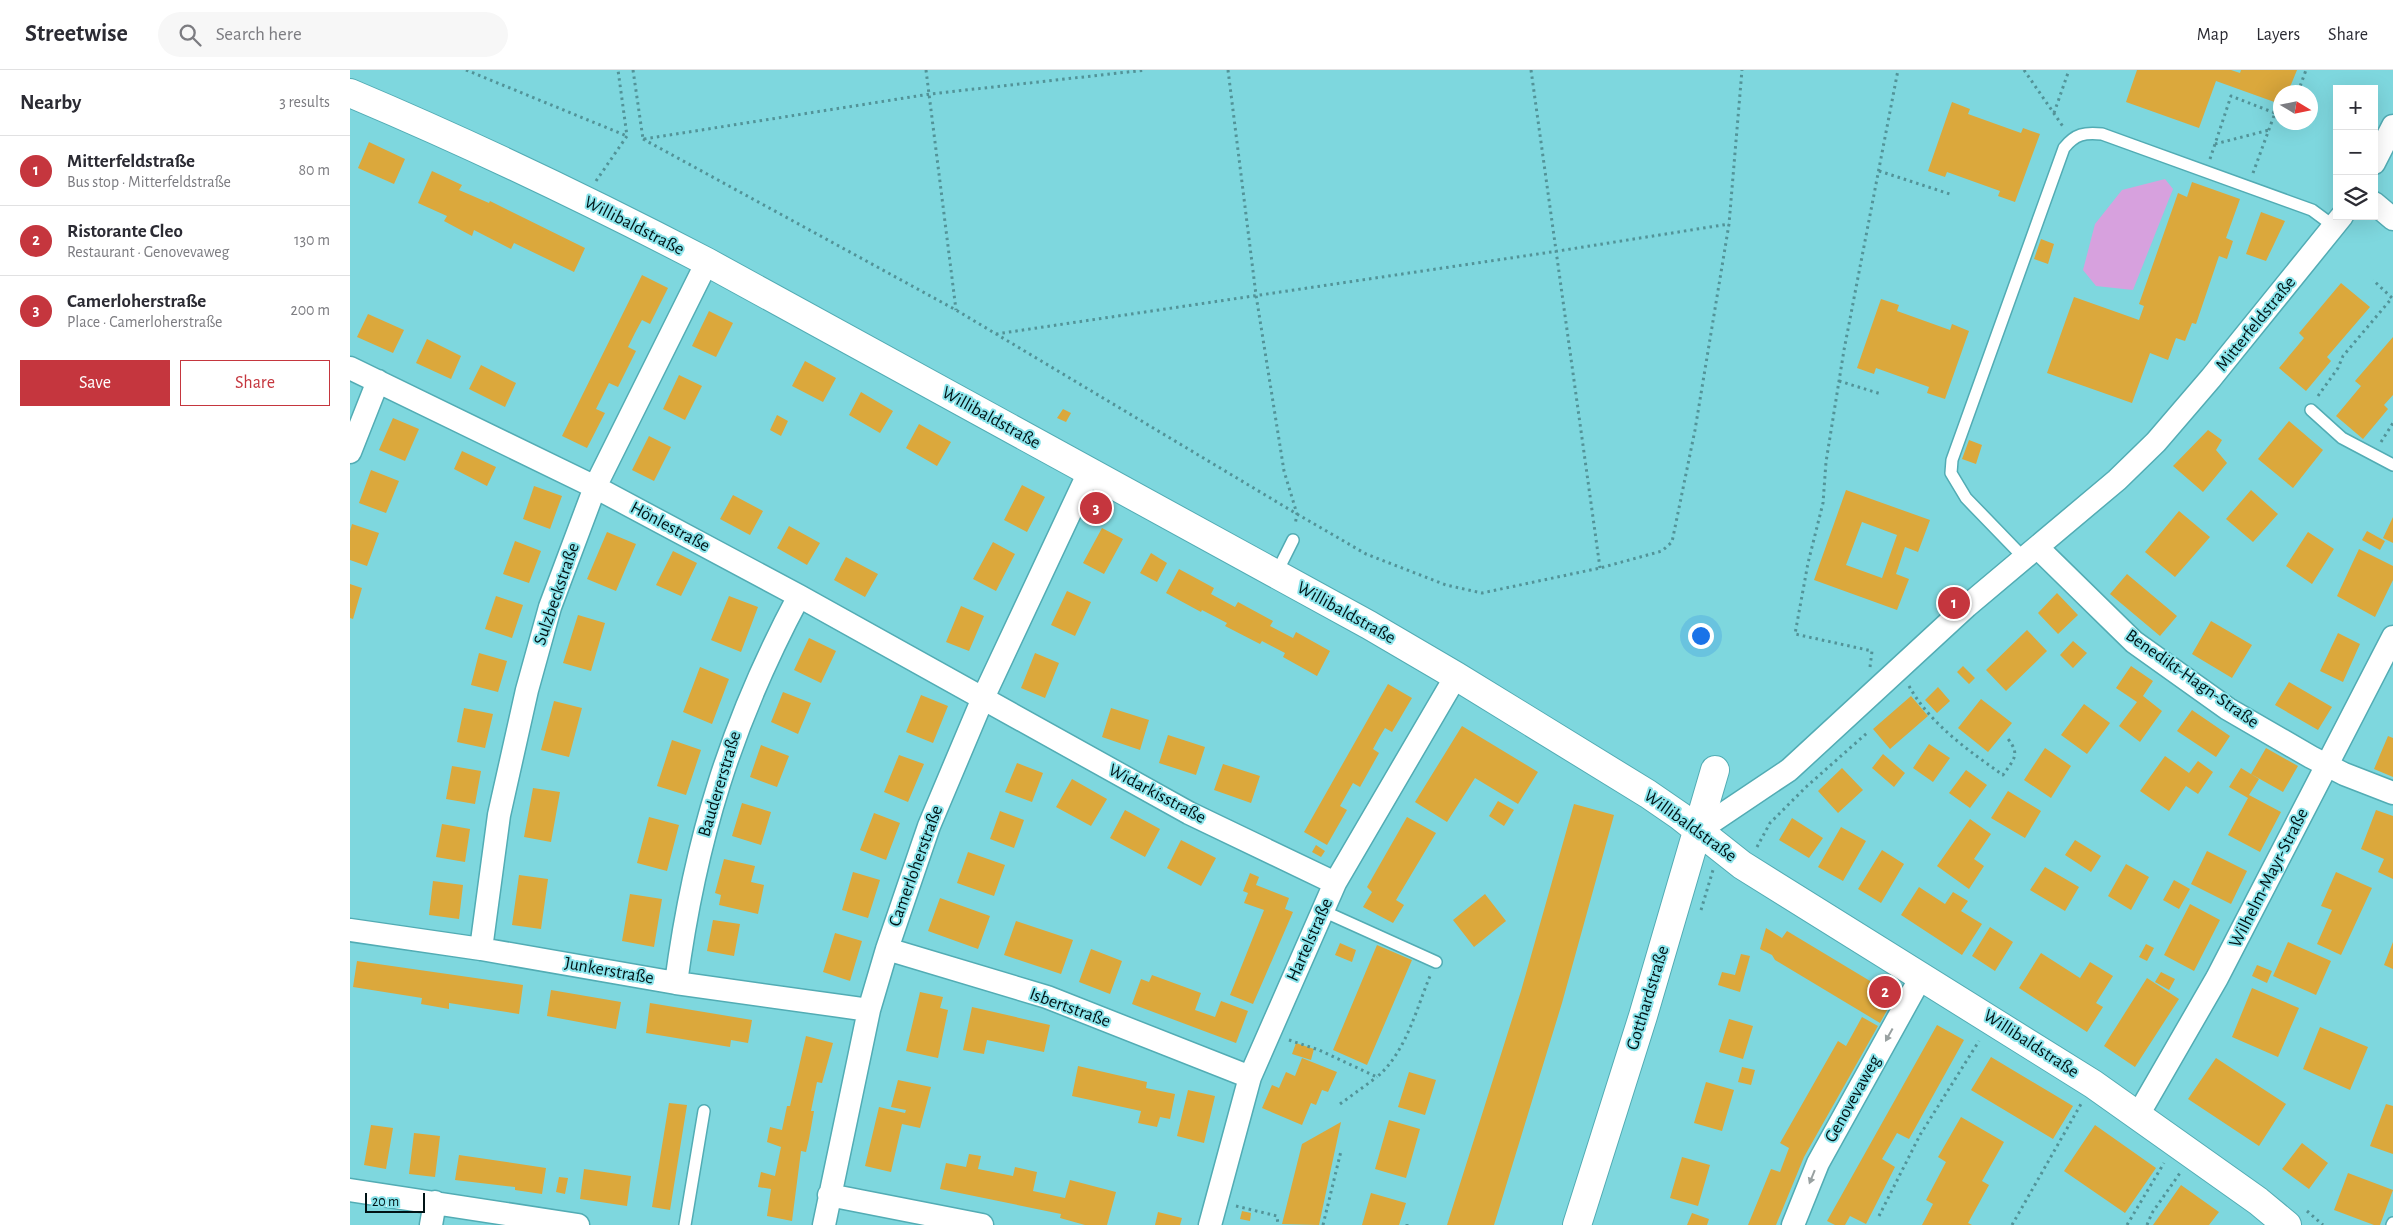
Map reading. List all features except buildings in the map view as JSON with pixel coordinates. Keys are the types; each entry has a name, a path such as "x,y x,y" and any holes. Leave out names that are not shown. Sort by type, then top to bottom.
{"street":[{"name":"Willibaldstraße","path":"350,93 472,147 707,262 1276,574 1456,676 1648,794 1742,865 1992,1019 2092,1084 2258,1201 2287,1225"},
{"path":"2378,155 2393,126"},
{"path":"2378,206 2393,219"},
{"name":"Mitterfeldstraße","path":"1698,831 1747,800 1789,770 1967,606 2032,554 2117,480 2156,442 2223,365 2339,222"},
{"name":"Sulzbeckstraße","path":"481,949 499,815 527,690 550,607 595,487 707,262"},
{"name":"Hönlestraße","path":"350,368 595,487 799,596 983,698"},
{"path":"350,452 378,381"},
{"name":"Camerloherstraße","path":"824,1225 869,1010 887,948 929,826 983,698 1089,472"},
{"name":"Benedikt-Hagn-Straße","path":"2032,554 2134,642 2228,709 2327,765 2393,793"},
{"name":"Baudererstraße","path":"676,982 691,888 702,838 717,788 739,723 770,651 799,596"},
{"name":"Wilhelm-Mayr-Straße","path":"2138,1115 2217,978 2393,637"},
{"name":"Hartelstraße","path":"1210,1225 1250,1077 1323,911 1336,883 1456,676"},
{"name":"Widarkisstraße","path":"983,698 1189,813 1336,883"},
{"name":"Gotthardstraße","path":"1577,1225 1643,1016 1715,770"},
{"name":"Junkerstraße","path":"350,930 481,949 676,982 869,1010"},
{"name":"Isbertstraße","path":"887,948 1047,997 1250,1077"},
{"name":"Genovevaweg","path":"1793,1225 1818,1163 1921,977"},
{"path":"350,1190 578,1225"},
{"path":"829,1195 982,1225"},
{"path":"431,1225 435,1202"}],"lane":[{"path":"2032,554 1966,498 1951,473 1952,460 2064,148 2071,139 2086,132 2102,134 2248,186 2339,222"},
{"path":"2310,410 2342,438 2393,464"},
{"path":"1276,574 1293,540"},
{"path":"1323,911 1436,962"},
{"path":"685,1225 704,1111"}],"path":[{"path":"466,70 628,136"},
{"path":"584,201 628,136 618,70"},
{"path":"633,70 643,139"},
{"path":"926,70 956,310"},
{"path":"643,139 930,94 1146,70"},
{"path":"1228,70 1256,295 1284,471 1297,514 1293,540"},
{"path":"1531,70 1558,251 1600,568"},
{"path":"643,139 956,310 1366,554 1446,584 1482,593 1600,568 1662,551 1672,542 1696,430 1729,224 1742,70"},
{"path":"1870,667 1872,651 1795,634 1808,563 1823,503 1826,462 1839,381 1898,70"},
{"path":"2024,70 2071,139"},
{"path":"2054,113 2069,70"},
{"path":"2301,85 2306,70"},
{"path":"2205,171 2231,96 2273,112"},
{"path":"2248,186 2273,119"},
{"path":"2215,144 2269,130"},
{"path":"1879,171 1953,196"},
{"path":"996,334 1729,224"},
{"path":"2310,410 2338,368 2343,356 2392,298 2373,280"},
{"path":"1839,381 1881,394"},
{"path":"2374,453 2393,423"},
{"path":"1900,668 1912,691 1941,726 1974,754 2003,775 2016,756 2016,748 2008,739"},
{"path":"1756,849 1770,823 1806,786 1867,733"},
{"path":"1340,1104 1388,1067 1399,1050 1436,962"},
{"path":"1878,1216 1920,1135 1992,1019"},
{"path":"1269,1034 1319,1050 1377,1077"},
{"path":"2012,1225 2092,1084"},
{"path":"1323,1225 1341,1151"},
{"path":"2127,1225 2166,1161"},
{"path":"2147,1225 2152,1213 2182,1171"},
{"path":"1216,1201 1277,1216 1278,1225"}],"shaded area":[{"path":"2165,179 2173,189 2133,290 2096,286 2083,270 2095,224 2122,190"}],"place":[{"name":"Camerloherstraße","path":"1096,508"},
{"name":"Mitterfeldstraße","path":"1954,603"},
{"name":"Ristorante Cleo","path":"1885,992"}]}
